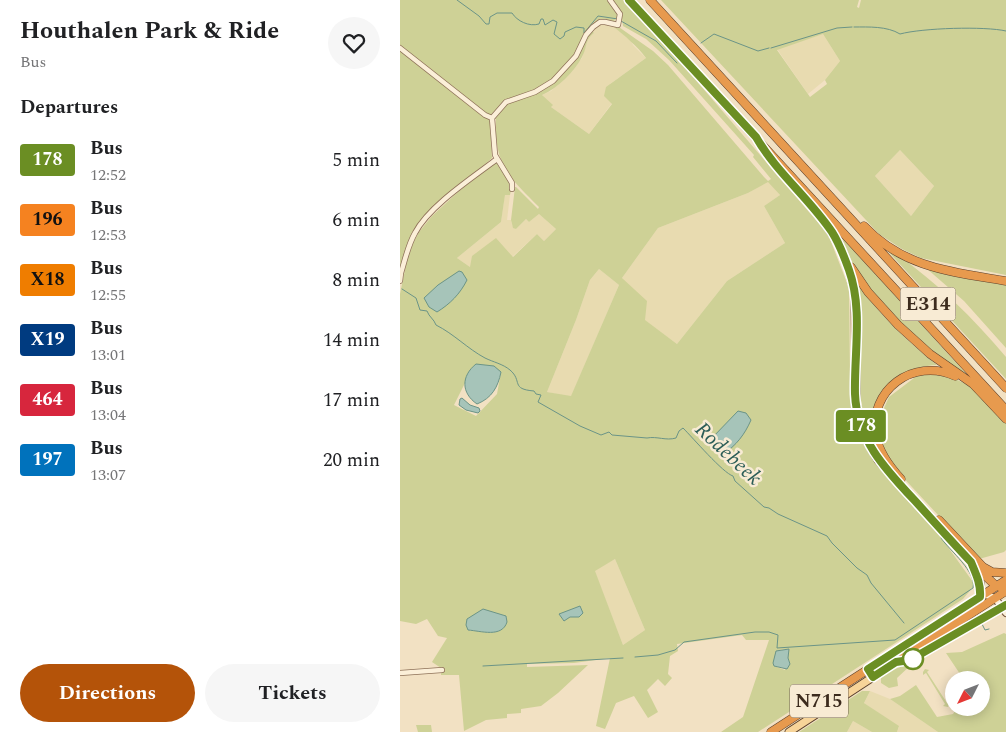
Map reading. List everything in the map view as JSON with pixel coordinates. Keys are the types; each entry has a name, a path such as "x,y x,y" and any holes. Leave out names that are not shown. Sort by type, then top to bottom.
{"highway":[{"name":"E314","path":"630,0 1006,410"},
{"name":"E314","path":"650,0 1006,388"},
{"name":"E314","path":"756,137 766,155 813,208 838,243 868,292 898,326 930,354 973,384 1006,419"},
{"name":"E314","path":"851,220 864,226 886,246 914,262 938,269 1006,281"},
{"name":"E314","path":"838,243 850,271 855,293 856,404 865,438 887,471 971,562 996,586 1006,590"},
{"name":"E314","path":"982,393 947,373 928,370 910,373 893,384 881,400 875,418 876,437 881,451 895,472 980,564 992,572 1006,573"},
{"name":"E314","path":"971,562 980,583 981,596"},
{"name":"N715","path":"771,732 1006,580"},
{"name":"N715","path":"873,677 1006,590"},
{"path":"896,662 914,658 1004,608"}],"main road":[{"name":"N715","path":"789,732 873,677"}],"street":[{"path":"512,189 511,180 497,160 493,142 492,118 506,102 535,92 553,81 576,56 586,35 593,26 600,22 618,24 620,14 610,0"},
{"path":"400,48 485,115 492,118"},
{"path":"400,281 416,231 462,185 497,160"},
{"path":"981,596 991,595 1004,608"},
{"path":"400,673 442,670"}],"shaded area":[{"path":"601,24 614,24 646,58 610,84 612,103 589,134 551,107 542,95 551,91 571,71 582,58 588,38 594,33 593,31"},
{"path":"823,34 840,61 825,80 808,94 777,49"},
{"path":"900,150 934,186 911,216 875,176"},
{"path":"768,181 780,195 764,206 785,243 727,281 677,344 644,320 622,278 658,228 748,193"},
{"path":"505,194 510,195 507,220 511,220 512,225 516,229 526,219 529,222 539,214 556,229 544,241 537,234 512,257 470,267 457,258 501,222"},
{"path":"599,269 619,285 571,397 547,392 590,280"},
{"path":"615,559 645,630 623,645 594,570"},
{"path":"870,691 890,699 938,732 897,732 899,727 864,703"},
{"path":"853,721 872,732 847,732"}],"green space":[{"path":"400,0 608,0 618,14 618,17 614,21 602,20 590,28 594,33 587,41 584,53 575,68 560,84 542,95 553,105 551,107 589,134 612,104 604,96 606,87 646,58 635,45 614,27 616,25 653,51 668,65 764,177 768,181 771,179 753,157 754,155 669,60 646,39 623,26 621,11 613,0 623,0 682,64 828,234 849,288 850,376 853,416 866,448 893,485 940,536 973,582 973,587 963,599 758,732 721,732 743,717 769,640 746,640 742,635 677,644 678,651 670,656 668,674 672,678 665,686 658,679 647,690 658,712 648,718 634,696 616,703 605,729 596,726 610,658 574,663 527,664 527,667 588,665 541,706 521,709 521,713 507,714 507,718 486,720 464,731 459,675 441,675 441,668 432,662 447,638 438,636 427,619 416,624 400,621 400,294 407,260 419,232 432,216 459,191 496,162 512,185 510,195 505,195 501,222 457,258 470,267 472,256 496,238 513,257 537,234 544,241 556,229 539,214 529,222 526,219 516,229 513,228 511,220 515,187 538,209 539,207 519,187 501,159 496,135 496,119 490,119 492,158 435,205 419,223 410,240 400,271","holes":["768,182 780,195 764,206 785,243 727,281 677,344 645,320 647,301 622,278 658,228 748,193","599,269 619,285 571,396 547,392 590,280","471,369 501,372 497,394 476,416 454,405","615,559 645,630 623,645 595,571","504,615 507,618 505,625 498,631 468,630 467,621","789,649 785,670 773,665 779,650"]},
{"path":"661,0 859,0 857,7 859,8 861,0 1006,0 1006,275 921,258 902,249 879,234","holes":["823,34 840,61 825,80 827,84 810,97 777,50","900,150 934,186 911,216 875,176"]},
{"path":"836,231 970,378 927,346 887,310 856,270"},
{"path":"884,247 934,283 992,341 1006,357 1006,379"},
{"path":"926,268 1006,283 1006,348 964,301"},
{"path":"856,285 895,328 937,365 909,371 894,381 881,395 871,423 865,424 860,394"},
{"path":"933,374 957,380 975,390 1006,423 1006,550 1004,552 979,559 898,472 886,453 879,433 880,417 889,397 918,375"},
{"path":"1004,633 1006,634 1006,732 938,732 890,699 900,696 916,685 937,717 990,716 990,671 958,671 946,653 962,652"},
{"path":"911,663 897,678 898,686 889,688 881,683 881,677 884,673"},
{"path":"925,669 929,670 927,672 945,700 945,704 926,673 923,675"},
{"path":"862,691 870,691 864,703 899,726 897,732 872,732 853,721 847,732 799,732"},
{"path":"416,725 431,725 432,732 418,732"}],"water":[{"path":"459,271 462,272 467,280 458,294 437,312 429,307 424,298 438,285"},
{"path":"476,364 494,366 501,372 494,391 487,399 477,404 468,395 465,384 468,374"},
{"path":"462,398 470,405 479,408 480,411 478,413 466,410 459,405"},
{"path":"738,411 746,413 751,420 749,425 732,447 723,454 717,452 712,446 712,438"},
{"path":"580,606 583,613 579,617 570,617 564,621 559,614"},
{"path":"483,609 506,616 507,622 501,630 490,632 468,630 466,625 467,619"},
{"path":"789,649 788,658 790,664 787,669 774,666 776,651"}],"waterway":[{"path":"457,0 479,16 486,24 489,24 490,17 497,13 512,13 520,21 531,25 539,24 541,19 543,19 545,25 553,20 557,22 554,34 560,39 564,36 565,32 576,27 584,28 584,33 598,16 618,19"},
{"path":"621,21 656,41 677,63"},
{"path":"771,48 837,28 852,27"},
{"path":"854,27 884,28 900,34 953,28 1006,31"},
{"path":"701,43 714,34 758,51 769,48"},
{"name":"Rodebeek","path":"402,289 416,298 420,310 427,311 436,325 485,358 507,368 514,374 519,386 541,395 538,402 580,426 601,435 609,432 612,435 669,439 676,438 679,431 683,428 715,462 733,476 735,481 764,507 827,536 857,568 867,575 871,583 904,623"},
{"path":"635,657 658,655 675,650 684,642 755,632 769,632 778,635 777,648 895,640 973,588 971,575 941,538"},
{"path":"982,624 985,630 989,629"},
{"path":"483,666 623,658"}],"bus line":[{"name":"178","path":"629,0 756,137 766,155 813,208 834,236 850,271 855,293 855,392 858,415 865,438 878,460 971,562 977,576 980,586 980,597 868,669 873,677 896,662 910,660 1006,605"}]}
